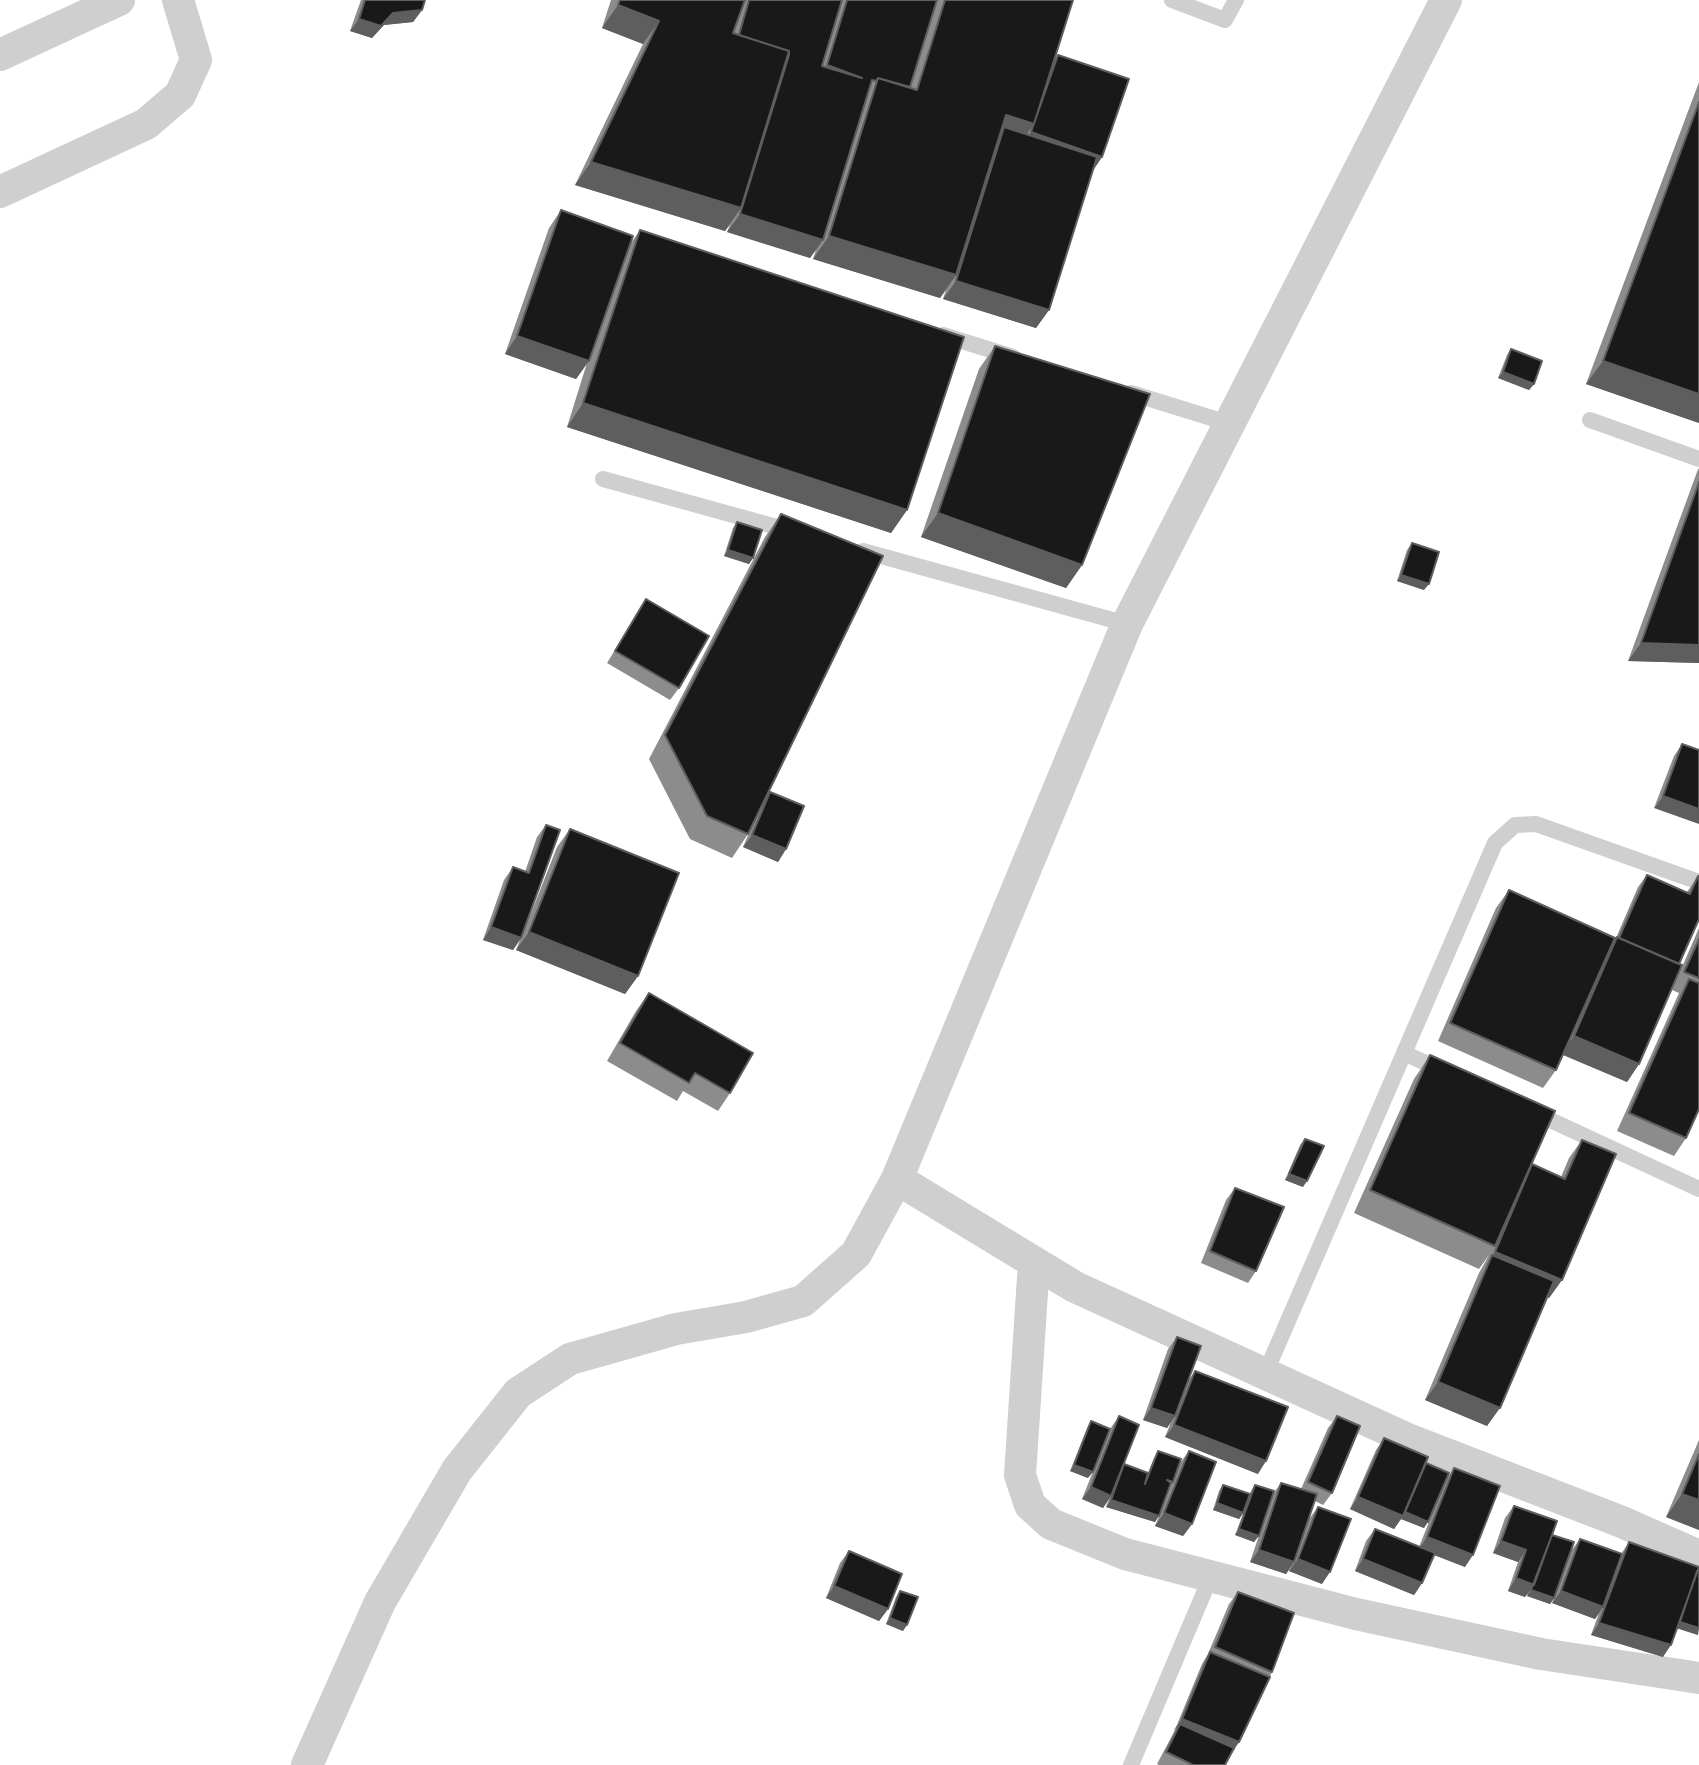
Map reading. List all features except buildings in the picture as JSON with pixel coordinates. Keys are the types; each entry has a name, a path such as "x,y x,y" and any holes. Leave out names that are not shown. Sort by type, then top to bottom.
{"street":[{"path":"0,55 119,0"},
{"path":"0,192 146,124 180,95 196,60 178,0"},
{"path":"307,1765 380,1602 457,1470 518,1393 570,1359 676,1329 746,1317 803,1301 856,1254 897,1179 1127,624 1446,0"},
{"path":"897,1179 1075,1287 1410,1440 1622,1522 1699,1556"},
{"path":"1034,1262 1020,1475 1030,1505 1051,1524 1125,1554 1356,1614 1541,1654 1699,1678"}],"lane":[{"path":"1172,0 1225,20 1236,0"},
{"path":"927,331 1034,363"},
{"path":"1110,386 1231,424"},
{"path":"1590,420 1699,459"},
{"path":"603,479 804,534"},
{"path":"850,547 1127,624"},
{"path":"1265,1374 1495,843 1515,825 1536,824 1699,882"},
{"path":"1404,1053 1461,1079"},
{"path":"1517,1105 1699,1189"},
{"path":"1131,1765 1211,1576"}]}
